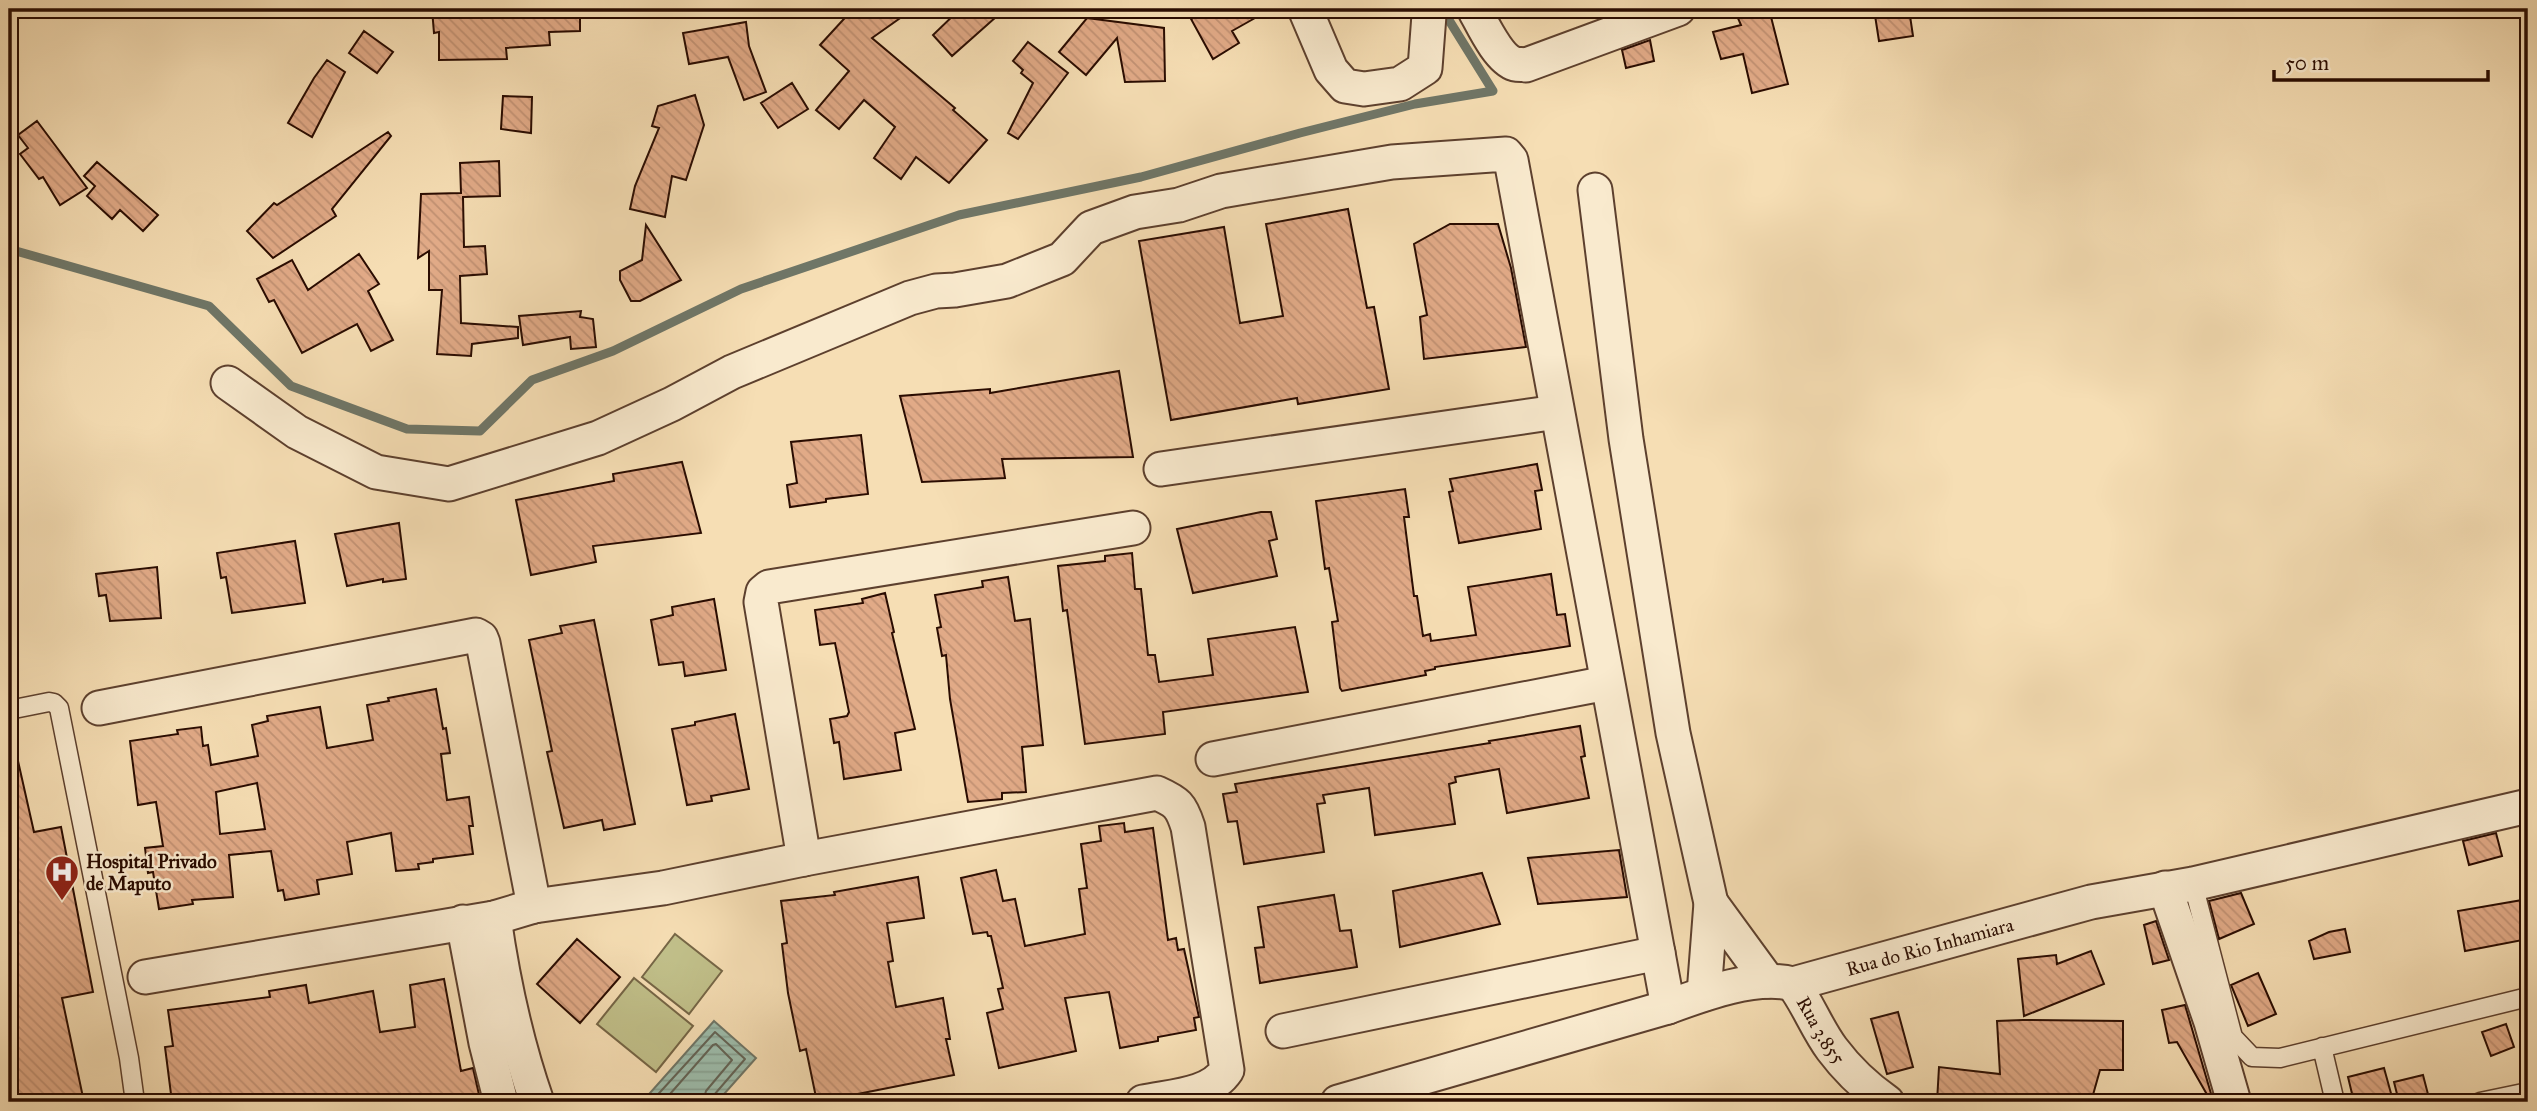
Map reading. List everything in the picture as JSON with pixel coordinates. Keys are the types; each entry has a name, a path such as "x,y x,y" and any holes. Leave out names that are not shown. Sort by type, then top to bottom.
{"street":[{"path":"1305,9 1331,70 1345,86 1364,89 1400,84 1424,68 1429,15 1427,9"},
{"path":"1474,9 1487,34 1503,55 1514,64 1527,65 1678,9"},
{"path":"228,383 297,432 376,472 449,484 598,438 742,368 910,298 936,291 1007,281 1062,259 1091,228 1135,212 1179,205 1221,191 1392,162 1506,154 1510,160 1668,1007"},
{"path":"1595,190 1626,439 1673,733 1711,903 1704,994"},
{"path":"1161,469 1557,412"},
{"path":"804,859 761,602 763,592 769,587 1133,528"},
{"path":"99,708 475,635 481,638 534,906"},
{"path":"1213,759 1607,683"},
{"path":"145,977 479,920 534,906 663,888 1157,793 1175,801 1182,809 1188,827 1227,1070 1220,1080 1205,1089 1143,1102"},
{"name":"Rua do Rio Inhamiara","path":"1338,1102 1668,1007 1704,994 1780,982 2091,902 2179,886 2528,806"},
{"path":"2179,886 2211,1022 2234,1102"},
{"name":"Rua 3.855","path":"1711,903 1780,982 1805,1001 1831,1048 1872,1092 1886,1102"},
{"path":"479,920 483,1029 500,1102"},
{"path":"479,920 502,969 520,1054 537,1102"},
{"path":"1283,1031 1658,953"}],"lane":[{"path":"9,710 48,702 59,708 129,1058 135,1102"},
{"path":"2179,886 2233,1037 2252,1057 2280,1058 2528,998"},
{"path":"2322,1047 2335,1102"},
{"path":"2480,1102 2528,1092"}],"shaded area":[{"path":"675,934 722,971 689,1014 642,977"},
{"path":"634,978 693,1026 656,1072 597,1024"}],"water":[{"path":"714,1021 756,1058 717,1102 642,1102"}],"building":[{"path":"432,9 580,9 580,31 549,32 550,45 506,48 507,59 439,60 439,32 434,33"},
{"path":"853,9 913,9 872,38 955,108 953,110 987,140 949,183 916,157 901,179 874,158 895,127 864,100 839,129 816,110 849,71 820,45"},
{"path":"960,9 1005,9 952,56 933,35"},
{"path":"1210,9 1271,9 1232,31 1239,43 1213,59 1191,19"},
{"path":"1734,9 1769,9 1788,84 1752,93 1743,54 1721,59 1713,32 1741,25"},
{"path":"1874,9 1909,9 1913,36 1879,41"},
{"path":"1087,18 1164,28 1165,81 1125,82 1117,38 1086,75 1059,52"},
{"path":"746,22 749,46 766,92 744,100 728,57 689,64 683,33"},
{"path":"364,31 393,52 377,73 349,53"},
{"path":"1650,40 1654,61 1626,68 1622,50"},
{"path":"1028,42 1068,73 1018,139 1008,133 1033,83 1021,73 1023,70 1013,61"},
{"path":"327,60 345,72 312,137 288,123"},
{"path":"792,83 808,109 778,128 761,103"},
{"path":"695,95 704,125 686,180 672,176 665,217 630,209 635,186 659,128 652,126 658,106"},
{"path":"503,96 532,97 531,133 501,129"},
{"path":"37,121 87,188 60,205 43,177 39,179 20,154 28,148 18,135"},
{"path":"388,132 391,136 332,209 336,216 273,258 247,231 274,203 277,205"},
{"path":"499,161 500,196 463,197 464,247 485,246 487,274 460,276 461,323 518,327 518,338 472,344 471,356 437,354 442,290 429,290 429,251 418,258 421,194 461,193 460,163"},
{"path":"97,162 158,215 143,231 120,210 112,219 87,196 95,186 84,176"},
{"path":"1348,209 1367,308 1374,307 1389,389 1298,404 1297,398 1171,420 1139,241 1224,227 1240,323 1283,316 1266,224"},
{"path":"1450,224 1498,224 1511,268 1526,347 1424,359 1420,317 1427,315 1414,244"},
{"path":"646,225 681,280 640,301 631,301 620,280 620,271 642,260"},
{"path":"359,254 379,284 368,291 393,340 371,351 357,324 302,353 274,300 269,302 257,279 292,260 308,290"},
{"path":"581,311 580,317 593,319 596,347 571,349 570,337 523,345 519,316"},
{"path":"1119,371 1133,457 1002,459 1005,478 922,482 900,396 990,389 990,393"},
{"path":"861,435 868,494 790,507 787,485 797,483 791,442"},
{"path":"682,462 701,533 593,546 596,562 531,575 516,500 614,481 613,474"},
{"path":"1537,464 1542,490 1535,491 1541,529 1459,543 1449,492 1453,491 1450,479"},
{"path":"1405,489 1409,517 1404,517 1414,596 1417,596 1423,636 1430,634 1431,641 1476,635 1468,587 1551,574 1557,615 1565,614 1570,646 1435,667 1425,671 1426,675 1342,691 1332,622 1338,621 1329,568 1325,569 1316,501"},
{"path":"1271,512 1277,539 1269,541 1277,576 1193,593 1177,529"},
{"path":"399,523 406,579 383,582 383,579 347,586 335,534"},
{"path":"295,541 305,603 232,613 226,577 221,578 217,553"},
{"path":"1132,553 1135,589 1141,589 1148,655 1155,655 1159,682 1213,675 1208,639 1295,627 1308,692 1163,712 1165,734 1085,744 1067,610 1063,611 1058,566 1105,561 1105,556"},
{"path":"157,567 161,618 110,621 106,595 99,596 96,574"},
{"path":"1008,577 1015,621 1030,619 1043,745 1022,747 1026,792 1002,793 1002,799 968,802 950,699 946,655 942,656 937,628 941,627 935,595 983,587 982,581"},
{"path":"885,593 915,729 895,733 901,770 844,779 839,742 834,743 830,719 847,716 849,712 835,643 820,645 815,610 863,603 862,599"},
{"path":"714,599 726,670 685,676 683,662 659,665 651,620 673,615 672,607"},
{"path":"594,620 635,824 604,830 602,820 564,828 547,752 552,751 529,640 562,633 560,626"},
{"path":"436,689 450,753 441,754 447,800 469,797 473,854 433,859 433,862 418,864 419,869 396,871 391,833 347,842 352,874 317,880 319,894 285,900 283,890 278,891 271,851 229,855 233,897 192,900 193,904 159,909 153,872 148,873 145,848 163,846 156,802 138,805 130,741 178,734 177,730 201,727 203,746 208,745 211,765 258,756 252,725 268,721 267,716 320,707 327,748 373,740 367,705 389,701 388,698","holes":["257,783 265,829 220,834 216,792"]},
{"path":"735,714 749,789 711,796 712,801 687,805 672,729"},
{"path":"1580,726 1585,756 1581,757 1589,798 1507,813 1499,769 1455,777 1456,782 1449,784 1455,824 1375,835 1369,788 1323,795 1325,803 1317,804 1324,852 1244,864 1237,821 1228,822 1223,794 1237,792 1235,784"},
{"path":"18,761 34,832 61,827 93,992 62,998 84,1102 9,1102 9,762"},
{"path":"1124,823 1125,832 1153,828 1168,940 1176,938 1178,950 1184,949 1199,1017 1194,1018 1196,1030 1120,1048 1109,992 1065,998 1076,1051 999,1068 987,1013 1003,1009 998,989 1003,988 991,936 988,936 987,932 973,934 961,878 996,870 1003,901 1015,899 1025,946 1085,934 1079,889 1087,888 1081,844 1101,841 1099,826"},
{"path":"2496,833 2502,856 2469,865 2463,841"},
{"path":"1619,850 1627,897 1538,904 1528,858"},
{"path":"1482,873 1500,924 1400,947 1393,891"},
{"path":"918,877 924,918 887,923 893,961 888,962 896,1007 943,998 950,1039 946,1039 954,1075 817,1102 806,1049 800,1051 788,993 782,944 787,943 781,901 835,895 834,892"},
{"path":"2241,893 2254,924 2219,939 2209,901"},
{"path":"1334,895 1340,931 1351,930 1357,967 1260,983 1255,948 1264,947 1258,907"},
{"path":"2528,899 2528,939 2465,951 2458,911"},
{"path":"2156,921 2169,960 2153,964 2144,925"},
{"path":"2345,929 2350,952 2314,959 2309,941 2329,932"},
{"path":"577,939 620,977 580,1023 537,984"},
{"path":"2091,951 2104,984 2024,1016 2018,959 2056,955 2057,964"},
{"path":"2258,973 2276,1014 2248,1026 2231,985"},
{"path":"444,979 461,1071 473,1068 480,1099 466,1102 172,1102 165,1047 173,1046 168,1010 270,997 269,991 306,985 309,1003 373,991 380,1032 415,1027 410,985"},
{"path":"2185,1005 2212,1097 2209,1098 2177,1042 2169,1043 2162,1010"},
{"path":"1898,1012 1913,1067 1887,1074 1871,1019"},
{"path":"1997,1021 2123,1021 2123,1070 2100,1070 2091,1102 1937,1102 1939,1067 2000,1074"},
{"path":"2506,1024 2514,1047 2491,1056 2482,1032"},
{"path":"2384,1068 2392,1097 2373,1102 2354,1102 2348,1077"},
{"path":"2423,1075 2430,1102 2399,1102 2394,1082"}],"waterway":[{"path":"9,249 209,306 291,386 407,429 480,431 532,380 613,351 741,289 959,215 1141,177 1415,104 1493,91 1442,9"}],"place":[{"name":"Hospital Privado de Maputo","path":"62,902"}]}
